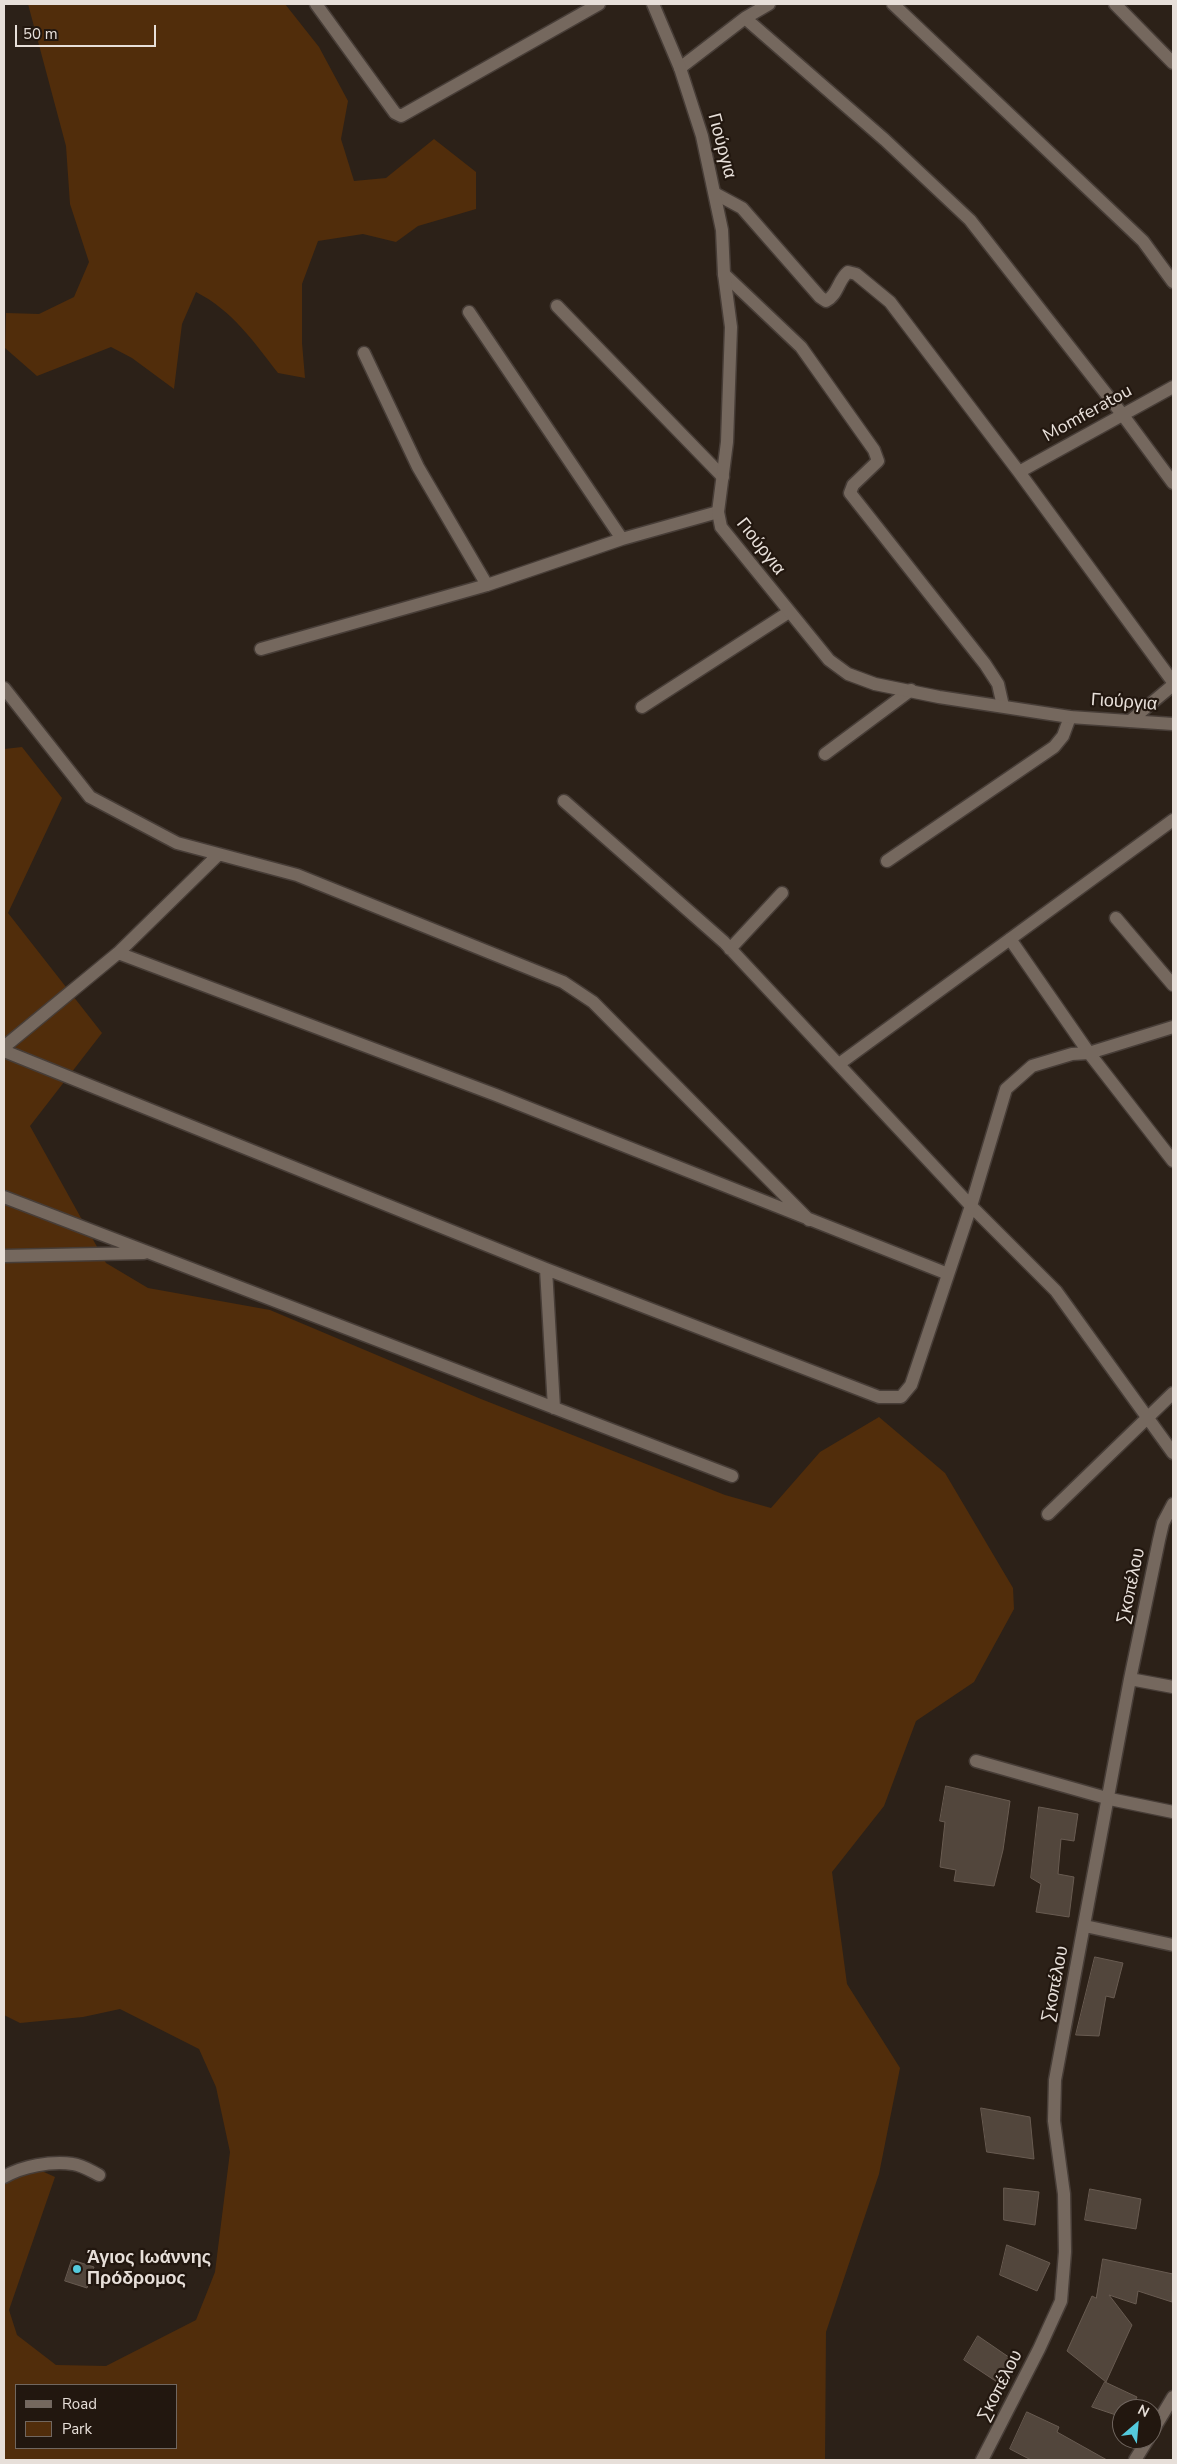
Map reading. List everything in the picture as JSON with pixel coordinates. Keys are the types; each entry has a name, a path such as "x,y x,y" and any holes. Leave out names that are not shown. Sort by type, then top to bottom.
{"street":[{"path":"316,4 395,113 401,116 599,4"},
{"name":"Γιούργια","path":"653,4 680,68 702,136 716,194 722,230 724,274 731,327 727,442 718,512 721,527 829,660 848,674 875,684 939,697 1070,717 1173,724"},
{"path":"680,68 745,18 769,4"},
{"path":"893,4 1143,240 1173,282"},
{"path":"1115,4 1173,63"},
{"path":"745,18 885,140 970,220 1122,414 1173,483"},
{"path":"716,194 742,208 820,297 826,300 833,297 842,277 848,272 856,274 890,302 1019,472 1173,683 1130,721"},
{"path":"724,274 801,347 874,450 878,462 853,485 850,493 985,664 998,684 1003,706"},
{"path":"557,306 723,477"},
{"path":"469,312 622,539"},
{"path":"364,353 418,467 487,585"},
{"name":"Momferatou","path":"1019,472 1173,387"},
{"path":"261,649 487,585 622,539 718,512"},
{"path":"642,707 789,612"},
{"path":"4,688 90,797 177,844 297,875 563,982 593,1002 809,1220"},
{"path":"825,754 911,690"},
{"path":"887,861 1054,747 1062,736 1070,717"},
{"path":"564,801 730,949 971,1206 1056,1291 1173,1453"},
{"path":"839,1064 1173,820"},
{"path":"4,1047 118,953 218,854"},
{"path":"730,949 782,892"},
{"path":"1116,918 1173,985"},
{"path":"1010,939 1089,1053 1173,1161"},
{"path":"118,953 496,1095 948,1274"},
{"path":"4,1051 546,1269 879,1397 901,1397 911,1385 971,1206 1006,1089 1032,1066 1072,1054 1089,1053 1173,1027"},
{"path":"4,1197 732,1476"},
{"path":"4,1256 151,1252"},
{"path":"546,1269 554,1408"},
{"path":"1048,1514 1173,1393"},
{"name":"Σκοπέλου","path":"988,2458 1061,2301 1065,2252 1064,2194 1054,2121 1055,2080 1110,1799 1130,1679 1163,1523 1173,1504"},
{"path":"1130,1679 1173,1687"},
{"path":"976,1761 1110,1799 1173,1812"},
{"path":"1085,1926 1173,1945"},
{"path":"4,2177 16,2170 42,2165 74,2164 99,2175"},
{"path":"1162,2415 1173,2397"},
{"path":"1135,2460 1142,2449"}],"green space":[{"path":"28,4 285,4 319,47 348,101 341,139 354,181 386,178 434,139 476,172 476,209 418,226 396,242 363,234 318,241 302,284 302,343 305,378 278,373 251,338 232,318 221,308 196,292 182,324 174,389 132,358 111,347 37,376 5,348 6,313 39,314 74,297 89,262 70,204 66,146"},
{"path":"22,747 62,798 8,913 102,1033 30,1126 106,1263 148,1288 270,1310 481,1399 725,1495 771,1508 820,1452 879,1417 945,1473 1013,1588 1014,1609 974,1682 916,1721 884,1806 832,1872 847,1984 900,2068 879,2174 826,2332 825,2460 4,2460 4,2184 33,2167 55,2177 9,2310 17,2335 56,2365 106,2366 196,2320 215,2272 230,2152 216,2087 199,2049 120,2009 83,2017 20,2023 4,2015 4,749"}],"building":[{"path":"946,1786 1010,1801 1003,1850 994,1886 954,1881 956,1870 940,1867 945,1822 940,1821"},
{"path":"1039,1807 1078,1814 1074,1841 1061,1839 1058,1874 1074,1877 1069,1917 1036,1912 1041,1884 1031,1878"},
{"path":"1095,1957 1123,1963 1114,1998 1106,1996 1099,2036 1076,2035"},
{"path":"981,2108 1030,2117 1034,2159 987,2152"},
{"path":"1004,2188 1039,2192 1035,2225 1004,2220"},
{"path":"1090,2189 1141,2199 1136,2229 1085,2220"},
{"path":"1007,2245 1050,2263 1037,2291 1000,2275"},
{"path":"1103,2259 1173,2274 1172,2302 1138,2291 1136,2304 1109,2295 1132,2325 1106,2382 1067,2351 1092,2296 1096,2298"},
{"name":"Άγιος Ιωάννης Πρόδρομος","path":"72,2260 94,2267 87,2288 65,2281"},
{"path":"978,2336 1016,2362 1003,2386 964,2360"},
{"path":"1105,2382 1137,2397 1136,2399 1112,2399 1112,2414 1092,2407"},
{"path":"1027,2412 1059,2427 1057,2432 1107,2460 1031,2460 1010,2449"}],"place":[{"name":"Άγιος Ιωάννης Πρόδρομος","path":"77,2269"}]}
